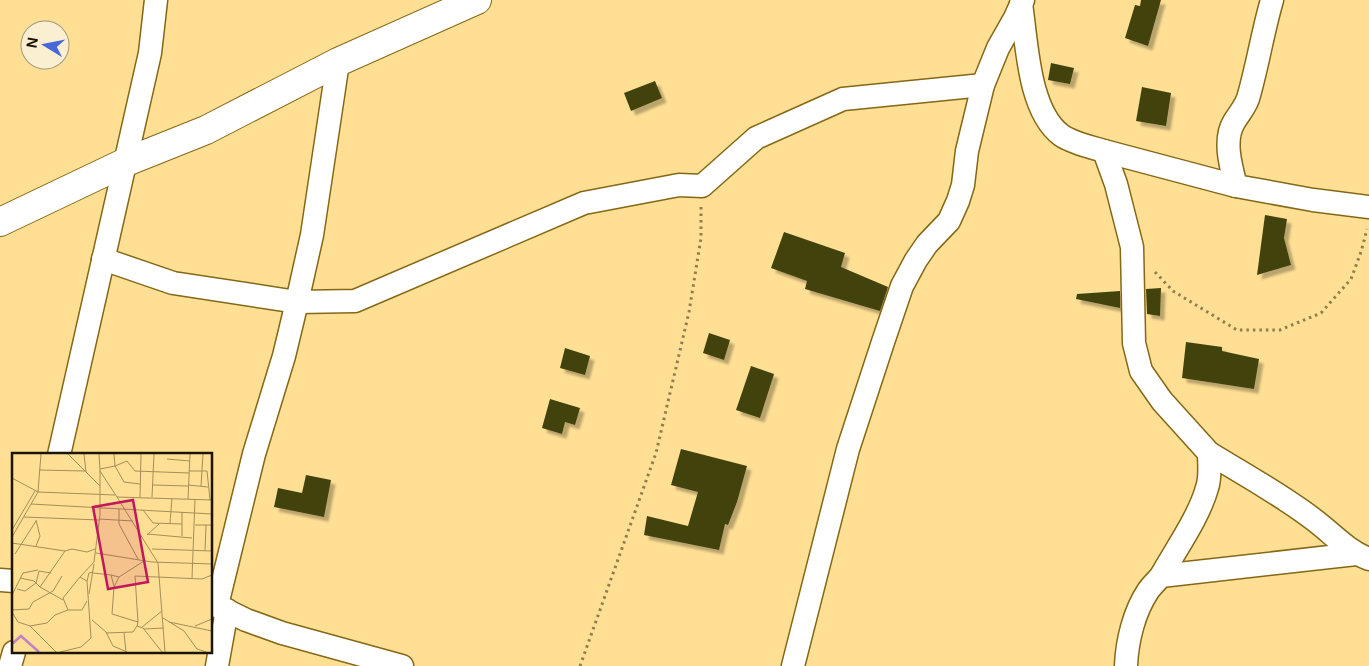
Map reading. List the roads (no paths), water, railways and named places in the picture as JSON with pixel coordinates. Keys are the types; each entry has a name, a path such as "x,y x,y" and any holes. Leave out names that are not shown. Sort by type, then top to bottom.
{"street":[{"path":"59,453 150,53 156,0"},
{"path":"0,222 126,162 206,130 338,62 477,0"},
{"path":"1236,186 1229,154 1230,134 1233,123 1248,100 1262,34 1272,0"},
{"path":"1022,2 1032,80 1049,122 1062,136 1104,151 1236,186 1313,200 1368,215"},
{"path":"793,666 848,449 902,286 927,244 949,221 958,201 963,186 967,151 983,85 998,48 1022,2"},
{"path":"216,666 218,606 254,454 284,356 312,236 338,62"},
{"path":"103,259 173,283 297,302 355,301 584,203 679,185 702,186 756,138 843,99 983,85"},
{"path":"1104,151 1116,184 1132,247 1134,343 1141,371 1162,401 1209,453 1269,488 1362,556"},
{"path":"1126,666 1127,649 1138,610 1148,590 1161,576 1192,522 1208,488 1210,472 1209,453"},
{"path":"1161,576 1362,556"},
{"path":"218,606 246,620 282,633 402,666"}]}
